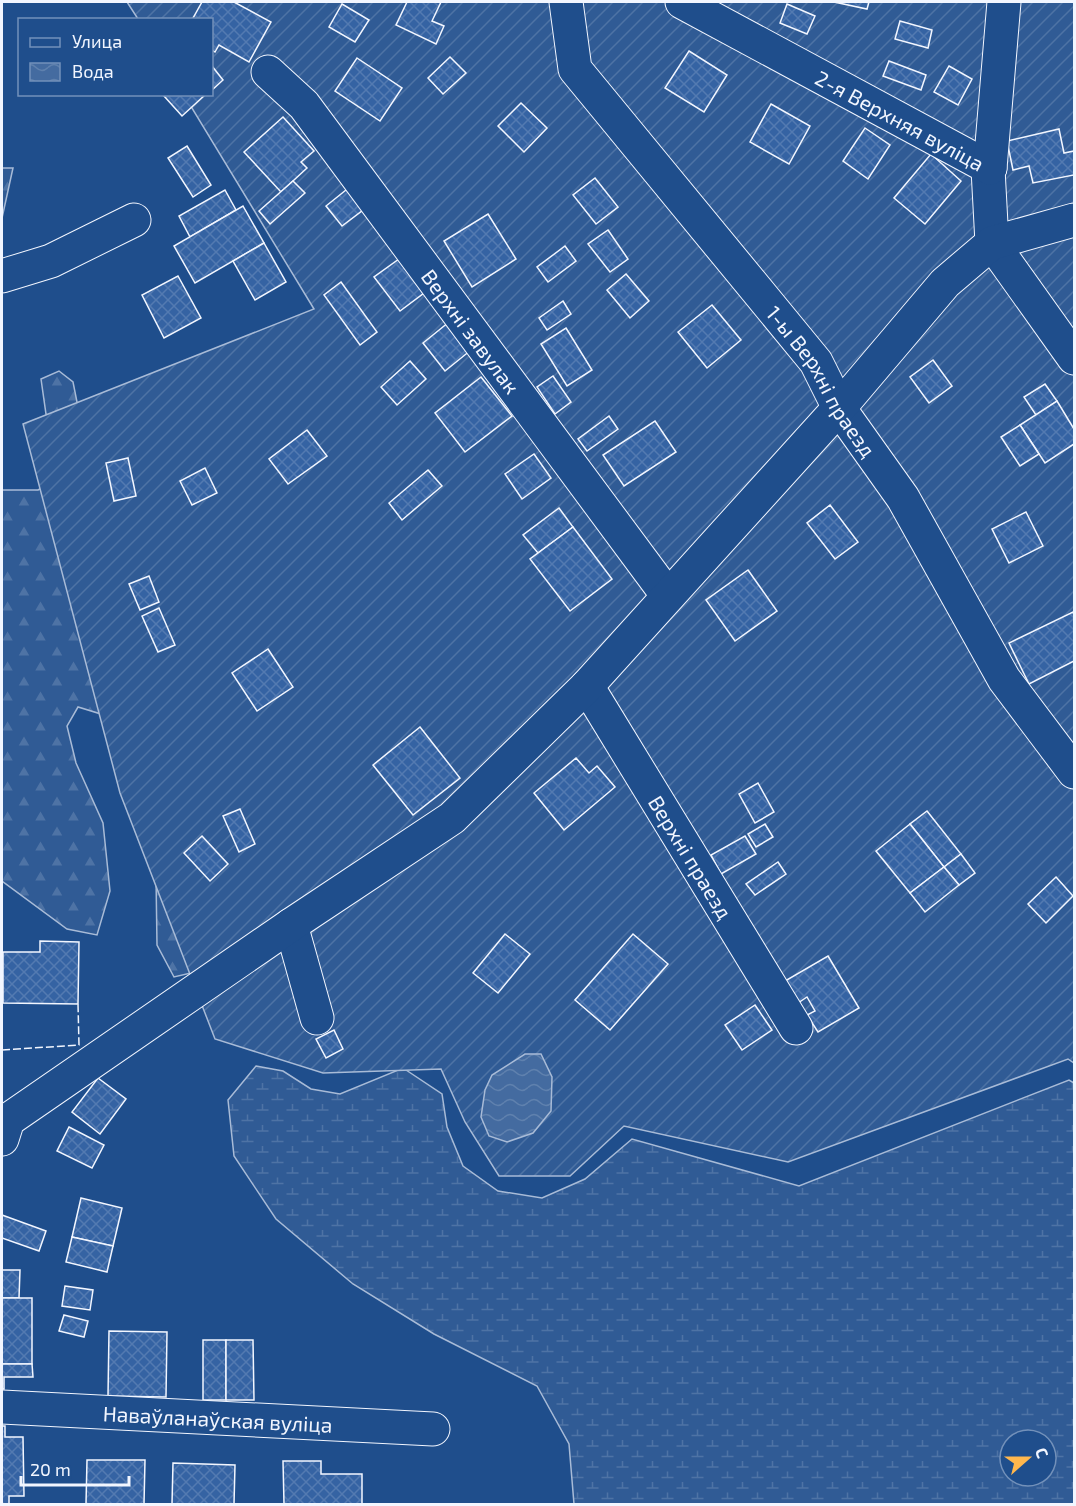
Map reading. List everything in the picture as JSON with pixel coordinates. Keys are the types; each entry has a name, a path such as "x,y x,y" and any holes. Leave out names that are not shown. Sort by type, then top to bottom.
{"street":[{"name":"1-ы Верхні праезд","path":"566,2 574,69 816,362 839,408 903,498 1004,679 1074,772"},
{"name":"2-я Верхняя вуліца","path":"682,2 990,168 988,169 992,243"},
{"path":"990,168 1004,2"},
{"name":"Верхні завулак","path":"268,72 304,105 668,596"},
{"path":"2,276 51,261 134,220"},
{"path":"2,1139 8,1120 291,925 452,818 587,686 839,408 945,283 992,243 1074,220"},
{"path":"992,243 1074,358"},
{"name":"Верхні праезд","path":"587,686 796,1028"},
{"path":"291,925 317,1018"},
{"name":"Наваўланаўская вуліца","path":"2,1407 433,1429"}],"green space":[{"path":"127,2 1074,2 1074,1063 1068,1059 788,1162 624,1126 570,1176 499,1176 465,1122 441,1069 323,1073 215,1039 120,793 23,424 314,309 185,96 213,96 213,18 137,18"},
{"path":"2,168 13,168 2,218"},
{"path":"59,371 73,382 191,973 174,977 157,945 155,810 104,715 78,707 67,726 76,763 103,823 110,891 97,935 67,929 2,881 2,490 38,490 59,478 59,451 46,414 41,379"},
{"path":"256,1066 283,1071 311,1089 340,1094 403,1068 442,1094 447,1127 463,1166 498,1191 542,1198 585,1179 632,1139 799,1186 1069,1080 1074,1083 1074,1504 574,1504 569,1444 537,1386 434,1334 353,1284 276,1219 234,1156 228,1100"}],"water":[{"path":"525,1054 541,1054 552,1077 551,1111 533,1133 507,1142 489,1136 481,1117 485,1090 492,1075"}],"building":[{"path":"202,2 234,2 271,22 249,62 219,45 215,52 213,51 213,18 193,18"},
{"path":"407,2 441,2 432,21 444,26 436,44 396,25"},
{"path":"834,2 869,2 867,9"},
{"path":"342,4 369,20 355,42 329,27"},
{"path":"787,4 815,16 807,34 780,23"},
{"path":"900,21 932,30 928,48 895,39"},
{"path":"689,51 727,75 704,112 665,88"},
{"path":"450,57 466,73 443,94 428,78"},
{"path":"357,58 402,88 380,121 335,91"},
{"path":"889,61 926,75 921,90 883,76"},
{"path":"949,66 972,79 958,105 934,92"},
{"path":"213,67 223,80 213,89"},
{"path":"164,96 204,96 182,116"},
{"path":"521,103 547,128 524,152 498,126"},
{"path":"771,104 810,126 789,164 750,142"},
{"path":"283,117 314,151 301,162 307,168 281,192 244,152"},
{"path":"865,128 890,145 868,179 843,161"},
{"path":"1059,129 1064,153 1074,151 1074,175 1033,183 1029,166 1013,170 1007,141"},
{"path":"187,146 211,185 193,197 168,158"},
{"path":"931,154 961,181 925,224 894,198"},
{"path":"595,178 618,207 596,224 573,195"},
{"path":"293,181 305,193 270,224 259,211"},
{"path":"351,186 367,207 342,226 326,206"},
{"path":"225,190 236,210 190,237 179,216"},
{"path":"243,206 264,243 195,283 174,246"},
{"path":"488,214 516,259 472,287 444,241"},
{"path":"608,230 628,259 610,272 588,244"},
{"path":"264,243 286,282 255,300 233,261"},
{"path":"565,246 576,261 548,282 537,267"},
{"path":"399,259 424,293 400,311 374,277"},
{"path":"626,274 649,301 630,318 607,290"},
{"path":"178,276 201,318 164,338 142,295"},
{"path":"341,282 377,332 360,345 324,295"},
{"path":"563,301 571,314 547,330 539,318"},
{"path":"712,305 741,340 707,368 678,332"},
{"path":"449,322 471,350 445,371 423,343"},
{"path":"566,328 592,370 567,386 541,344"},
{"path":"933,360 952,386 929,403 910,377"},
{"path":"410,361 426,379 397,405 381,387"},
{"path":"553,376 571,402 555,414 537,387"},
{"path":"481,377 512,416 465,452 435,413"},
{"path":"1045,384 1057,401 1036,415 1024,397"},
{"path":"1057,401 1074,429 1074,444 1045,463 1020,425"},
{"path":"609,416 618,429 587,451 578,439"},
{"path":"655,421 676,452 624,486 603,455"},
{"path":"1020,425 1039,454 1020,466 1001,437"},
{"path":"307,430 327,456 288,484 269,459"},
{"path":"534,454 551,478 522,499 505,474"},
{"path":"128,458 136,496 114,501 106,463"},
{"path":"205,468 217,493 192,505 180,481"},
{"path":"428,470 442,486 402,520 389,503"},
{"path":"830,505 858,542 835,559 807,523"},
{"path":"559,508 573,527 538,553 523,535"},
{"path":"1026,512 1043,546 1009,563 992,529"},
{"path":"573,527 612,579 570,611 530,559"},
{"path":"748,570 777,611 735,641 706,600"},
{"path":"149,576 159,602 140,610 129,584"},
{"path":"159,608 175,645 158,652 142,616"},
{"path":"1073,612 1074,661 1029,684 1009,643"},
{"path":"268,649 293,687 257,711 232,673"},
{"path":"420,727 460,778 413,815 373,765"},
{"path":"576,758 589,773 597,766 615,787 564,830 534,793"},
{"path":"758,783 774,812 755,823 739,794"},
{"path":"240,809 255,844 239,852 223,816"},
{"path":"927,811 961,854 944,867 910,824"},
{"path":"765,824 773,837 756,847 748,834"},
{"path":"910,824 944,867 910,893 876,851"},
{"path":"202,836 228,864 210,881 184,853"},
{"path":"745,836 756,854 721,874 711,855"},
{"path":"961,854 975,873 959,885 944,867"},
{"path":"778,862 786,874 755,895 746,884"},
{"path":"944,867 959,885 925,912 910,893"},
{"path":"1056,877 1073,896 1046,923 1028,904"},
{"path":"505,934 530,954 498,993 473,973"},
{"path":"633,934 668,964 610,1030 575,1000"},
{"path":"40,941 79,942 78,1004 3,1003 3,952 40,952"},
{"path":"828,956 859,1008 818,1032 807,1015 815,1011 807,997 798,1003 785,981"},
{"path":"755,1005 772,1030 742,1050 725,1025"},
{"path":"334,1030 343,1049 326,1058 316,1039"},
{"path":"98,1078 126,1099 100,1134 72,1112"},
{"path":"69,1127 104,1145 92,1168 57,1151"},
{"path":"81,1198 122,1208 113,1246 72,1237"},
{"path":"2,1215 46,1231 39,1251 2,1238"},
{"path":"72,1237 113,1246 107,1272 66,1262"},
{"path":"2,1270 20,1270 19,1298 2,1298"},
{"path":"65,1286 93,1290 90,1310 62,1306"},
{"path":"2,1298 32,1298 32,1364 2,1364"},
{"path":"64,1315 88,1321 84,1337 59,1331"},
{"path":"109,1331 167,1332 166,1397 108,1396"},
{"path":"203,1340 226,1340 226,1400 203,1400"},
{"path":"226,1340 253,1340 254,1400 226,1400"},
{"path":"2,1364 32,1364 33,1377 4,1377 4,1389 2,1389"},
{"path":"2,1426 5,1426 5,1437 23,1437 24,1496 9,1496 9,1504 2,1504"},
{"path":"87,1460 145,1460 144,1504 86,1504"},
{"path":"283,1461 321,1461 321,1474 362,1474 362,1504 284,1504"},
{"path":"173,1463 235,1465 234,1504 172,1504"}],"fence":[{"path":"2,1050 79,1045 78,1004"}]}
